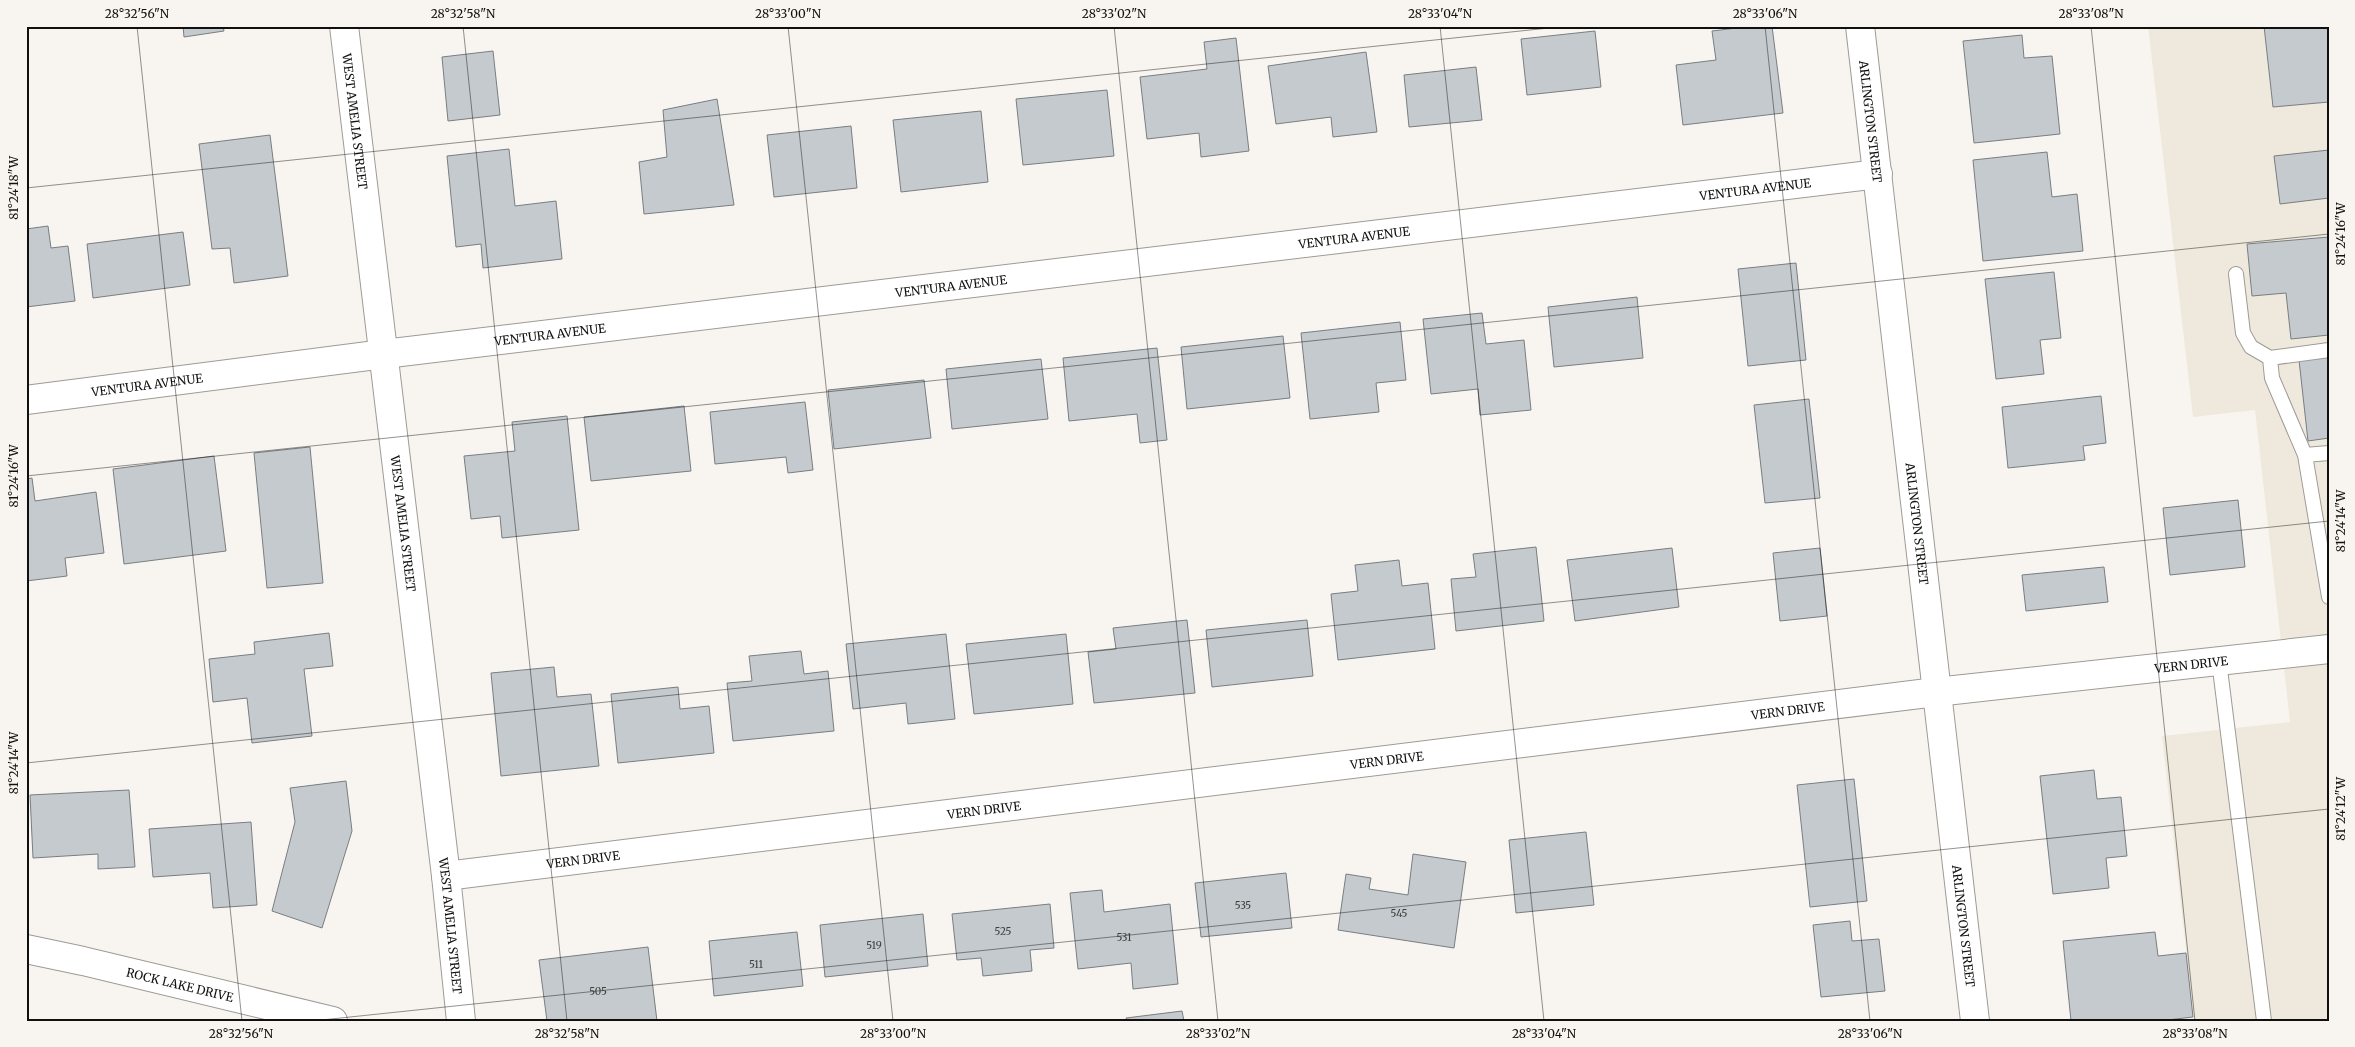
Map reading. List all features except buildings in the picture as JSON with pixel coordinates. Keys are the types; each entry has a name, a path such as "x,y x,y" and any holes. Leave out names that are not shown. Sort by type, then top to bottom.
{"street":[{"name":"WEST AMELIA STREET","path":"344,26 446,876 461,1021"},
{"name":"ARLINGTON STREET","path":"1860,26 1975,1021"},
{"name":"VENTURA AVENUE","path":"26,400 384,354 1878,174"},
{"name":"VERN DRIVE","path":"446,876 1936,692 2329,649"},
{"name":"ROCK LAKE DRIVE","path":"26,949 334,1021"}],"lane":[{"path":"2236,274 2243,332 2251,347 2270,358 2329,350"},
{"path":"2270,358 2272,378 2305,455 2329,597"},
{"path":"2305,455 2329,453"},
{"path":"2219,661 2264,1021"}],"shaded area":[{"path":"2148,26 2329,26 2329,1021 2194,1021 2162,736 2290,722 2255,410 2193,417"}]}
